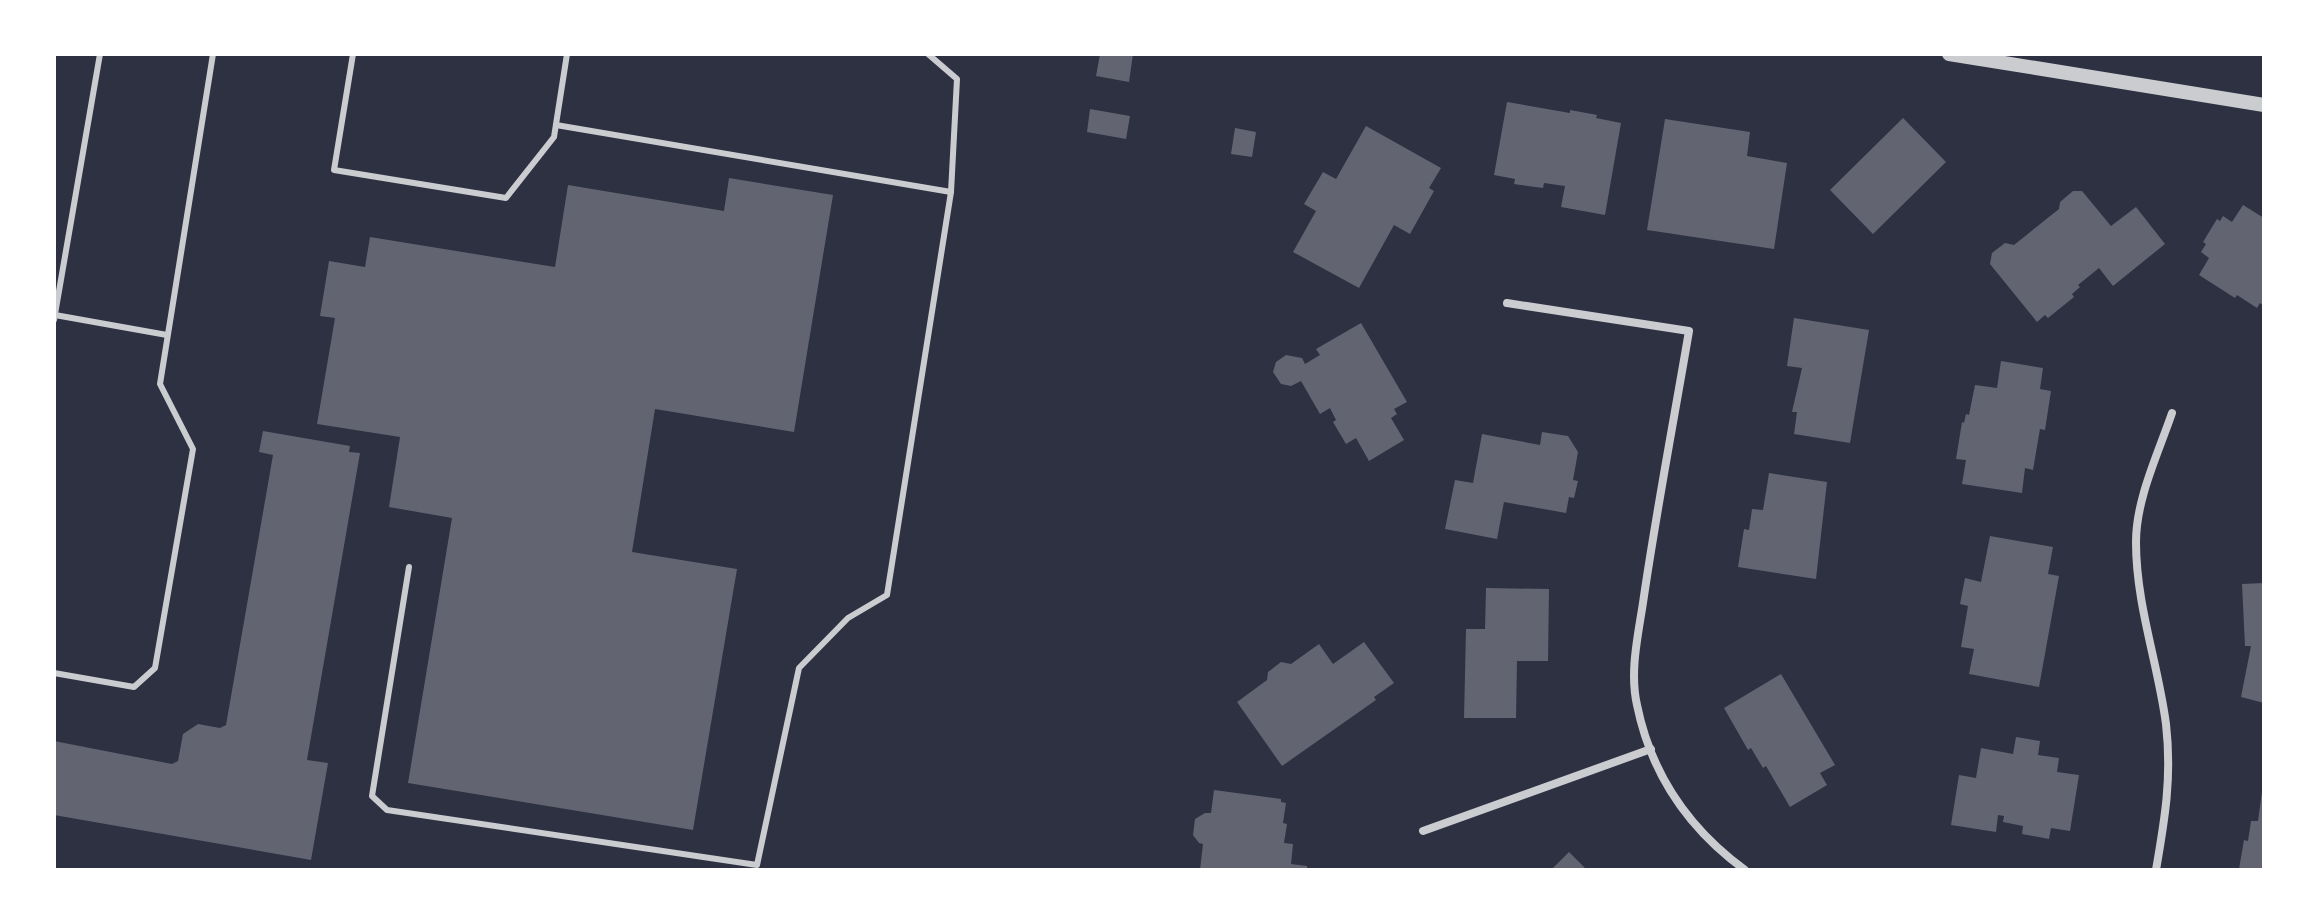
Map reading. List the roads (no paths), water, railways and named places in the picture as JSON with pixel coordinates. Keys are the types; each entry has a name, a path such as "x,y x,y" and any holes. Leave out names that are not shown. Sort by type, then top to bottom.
{"street":[{"path":"1949,54 2264,105"},
{"path":"1507,303 1689,331 1634,673 1637,705 1651,749 1677,805 1724,855 1745,870"},
{"path":"2156,870 2169,797 2169,760 2165,721 2141,605 2136,541 2140,508 2172,413"},
{"path":"1423,831 1651,749"}],"lane":[{"path":"100,54 54,318 167,335"},
{"path":"54,673 134,687 155,668 193,449 160,384 213,54"},
{"path":"353,54 334,170 506,198 554,137 567,54"},
{"path":"409,567 372,796 387,810 757,865 799,668 848,618 887,595 951,192 957,79 928,54"},
{"path":"556,125 951,192"}]}
